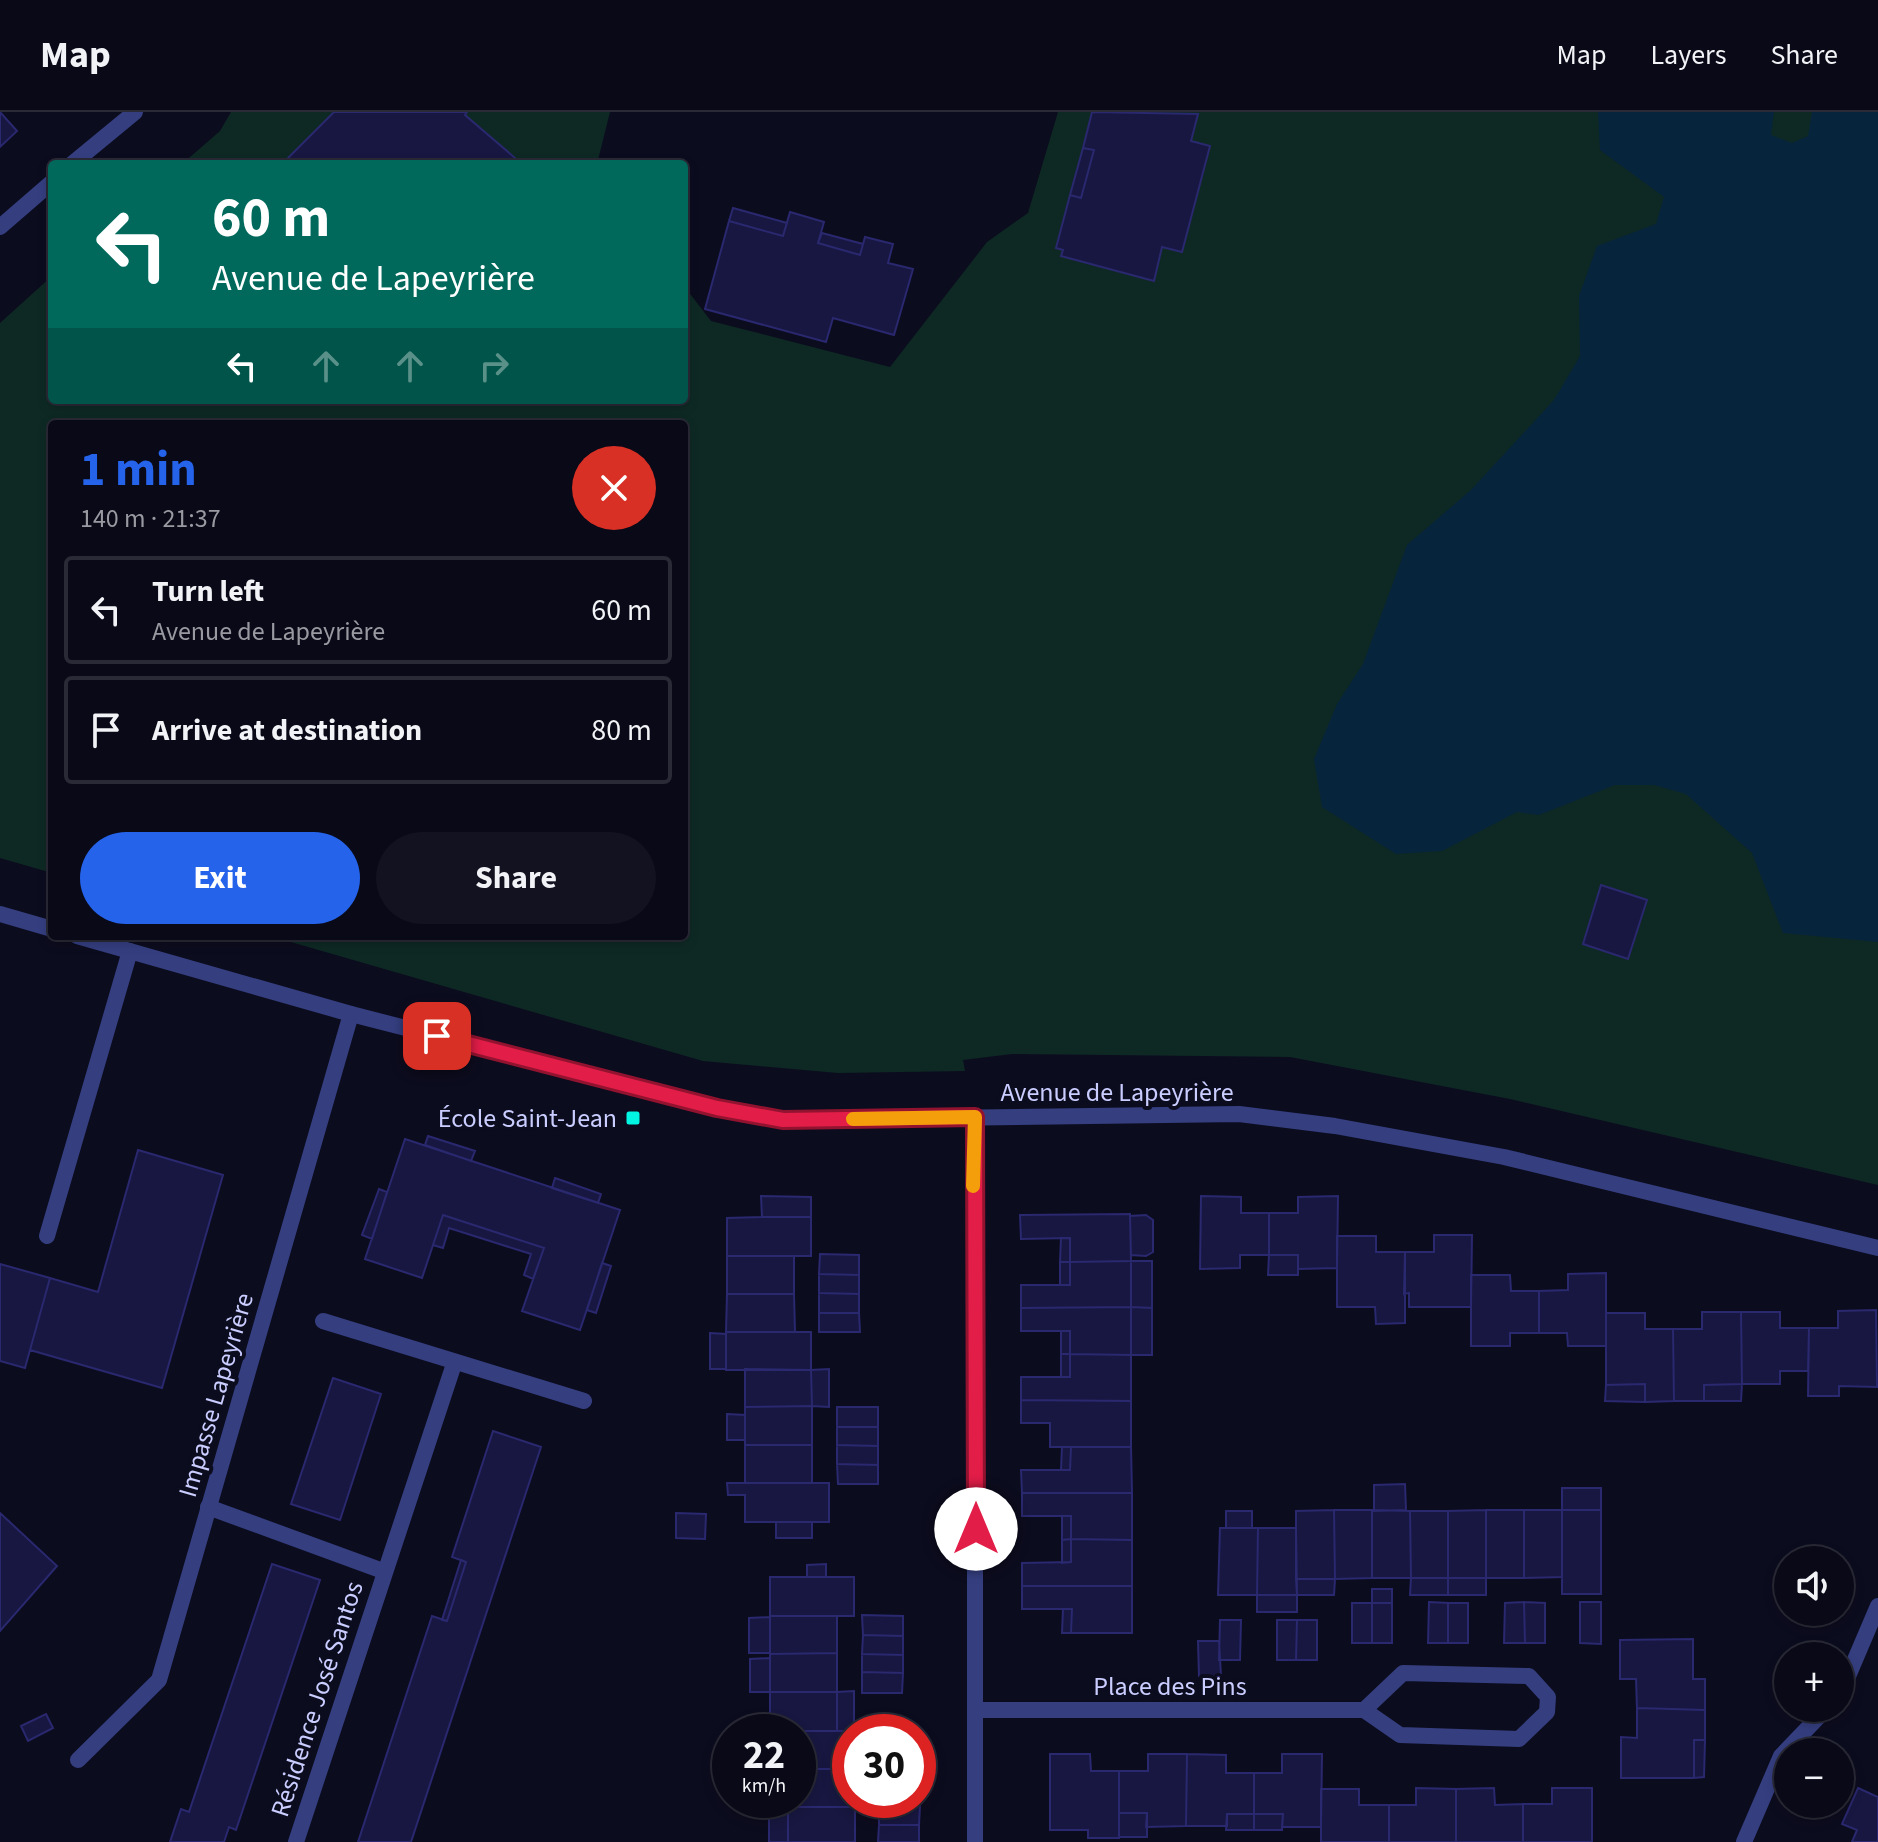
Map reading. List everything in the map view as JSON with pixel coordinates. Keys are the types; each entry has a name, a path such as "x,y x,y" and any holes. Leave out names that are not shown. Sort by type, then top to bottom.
{"street":[{"path":"77,160 135,112"},
{"path":"0,227 48,185"},
{"path":"0,914 48,928"},
{"name":"Avenue de Lapeyrière","path":"91,940 351,1014 717,1108 783,1120 1239,1114 1335,1126 1504,1157 1878,1248"},
{"path":"47,1236 130,951"},
{"name":"Impasse Lapeyrière","path":"78,1760 159,1680 351,1014"},
{"path":"975,1117 975,1842"},
{"path":"323,1321 454,1364 584,1401"},
{"name":"Résidence José Santos","path":"296,1842 383,1571 454,1364"},
{"name":"Résidence José Santos","path":"208,1507 383,1571"},
{"path":"1854,1662 1878,1606"},
{"path":"1403,1673 1529,1676 1548,1697 1547,1712 1519,1739 1400,1735 1364,1710 1403,1673"},
{"name":"Place des Pins","path":"976,1710 1364,1710"},
{"path":"1744,1842 1781,1756 1814,1722"}],"green space":[{"path":"231,112 610,112 598,160 187,160 220,131"},
{"path":"1058,112 1878,112 1878,1185 1510,1099 1290,1057 1012,1054 963,1060 965,1071 838,1073 703,1061 284,940 688,940 688,420 48,420 48,872 0,858 0,323 48,280 48,404 688,404 688,291 711,321 890,367 987,242 1028,213"}],"water":[{"path":"1598,112 1774,112 1771,135 1792,143 1808,136 1812,112 1878,112 1878,942 1783,933 1752,853 1686,794 1654,785 1615,785 1539,815 1517,812 1442,851 1396,854 1322,807 1314,759 1337,704 1363,664 1407,545 1471,490 1554,400 1580,356 1579,296 1597,246 1656,224 1664,197 1600,150"}],"building":[{"path":"0,112 17,131 0,147"},
{"path":"334,112 467,112 465,115 517,160 286,160"},
{"path":"1092,112 1198,114 1191,141 1210,146 1182,252 1162,247 1154,281 1061,256 1063,250 1056,248 1070,195 1081,198 1094,150 1083,148"},
{"path":"1083,148 1094,150 1081,198 1070,195"},
{"path":"733,208 787,223 783,236 729,221"},
{"path":"790,212 824,222 818,243 860,255 865,237 893,244 888,263 913,269 894,335 833,318 826,342 705,309 729,221 783,236"},
{"path":"822,233 863,244 860,255 818,243"},
{"path":"1601,885 1647,900 1628,959 1583,944"},
{"path":"428,1136 475,1151 471,1161 425,1145"},
{"path":"405,1139 620,1210 580,1330 522,1311 544,1248 443,1215 422,1278 365,1259"},
{"path":"138,1150 223,1175 162,1388 30,1350 50,1278 98,1292"},
{"path":"555,1178 601,1194 598,1203 552,1188"},
{"path":"379,1189 387,1192 372,1239 362,1235"},
{"path":"761,1196 811,1197 811,1217 762,1217"},
{"path":"1201,1196 1241,1197 1241,1213 1269,1213 1269,1255 1240,1255 1240,1268 1200,1269"},
{"path":"1338,1196 1337,1268 1298,1269 1298,1255 1269,1255 1269,1213 1298,1213 1298,1197"},
{"path":"1130,1214 1131,1261 1070,1262 1070,1238 1021,1239 1020,1215"},
{"path":"443,1215 544,1248 533,1279 524,1275 531,1254 449,1228 443,1248 433,1245"},
{"path":"1146,1215 1153,1220 1153,1252 1146,1256 1131,1255 1130,1216"},
{"path":"811,1217 811,1256 727,1256 727,1218"},
{"path":"1434,1235 1472,1235 1471,1307 1409,1307 1409,1293 1404,1294 1405,1252 1434,1252"},
{"path":"1337,1236 1376,1236 1376,1252 1405,1252 1405,1323 1376,1324 1375,1307 1337,1307"},
{"path":"1061,1238 1070,1238 1070,1262 1060,1262"},
{"path":"820,1254 859,1255 859,1275 819,1274"},
{"path":"1269,1255 1298,1255 1298,1275 1268,1275"},
{"path":"727,1256 794,1256 794,1294 727,1294"},
{"path":"1131,1261 1152,1261 1152,1308 1131,1307"},
{"path":"1131,1261 1131,1307 1021,1308 1021,1285 1070,1285 1070,1262"},
{"path":"1060,1262 1070,1262 1070,1285 1060,1285"},
{"path":"602,1263 611,1266 596,1313 587,1310"},
{"path":"0,1264 50,1278 25,1368 0,1361"},
{"path":"1606,1273 1606,1346 1568,1346 1567,1333 1539,1333 1539,1291 1568,1290 1568,1274"},
{"path":"819,1274 859,1275 859,1294 819,1293"},
{"path":"1471,1275 1510,1275 1511,1291 1539,1291 1539,1333 1510,1333 1510,1346 1471,1346"},
{"path":"819,1293 859,1294 859,1313 819,1313"},
{"path":"727,1294 794,1294 795,1332 726,1332"},
{"path":"1131,1307 1152,1308 1152,1355 1131,1355"},
{"path":"1131,1307 1131,1355 1070,1354 1070,1331 1021,1331 1021,1308"},
{"path":"1876,1310 1877,1387 1839,1386 1839,1396 1808,1396 1809,1328 1838,1328 1838,1311"},
{"path":"1702,1312 1741,1312 1742,1384 1704,1385 1704,1401 1674,1401 1673,1329 1702,1329"},
{"path":"1741,1312 1780,1312 1780,1328 1809,1328 1808,1371 1780,1371 1780,1384 1742,1384"},
{"path":"819,1313 859,1313 860,1332 819,1332"},
{"path":"1606,1313 1645,1313 1645,1329 1673,1329 1674,1401 1645,1402 1645,1384 1606,1385"},
{"path":"1061,1331 1070,1331 1070,1354 1061,1354"},
{"path":"726,1332 811,1332 811,1370 726,1370"},
{"path":"710,1333 726,1334 726,1369 710,1369"},
{"path":"1061,1354 1070,1354 1070,1377 1061,1377"},
{"path":"1070,1354 1131,1355 1131,1401 1021,1400 1021,1377 1070,1377"},
{"path":"745,1369 811,1370 812,1406 745,1407"},
{"path":"829,1369 829,1407 812,1406 811,1370"},
{"path":"333,1378 381,1394 340,1520 291,1504"},
{"path":"1645,1384 1645,1402 1605,1401 1606,1385"},
{"path":"1742,1384 1741,1401 1704,1401 1704,1385"},
{"path":"1021,1400 1131,1401 1131,1447 1050,1447 1050,1423 1021,1423"},
{"path":"812,1406 812,1445 745,1445 745,1407"},
{"path":"837,1407 878,1407 878,1427 837,1427"},
{"path":"727,1414 745,1415 745,1440 727,1440"},
{"path":"837,1427 878,1427 878,1446 837,1445"},
{"path":"493,1431 541,1447 411,1842 358,1842 432,1616 447,1621 466,1562 452,1557"},
{"path":"745,1445 812,1445 812,1483 745,1483"},
{"path":"837,1445 878,1446 878,1465 837,1464"},
{"path":"1062,1447 1071,1447 1070,1470 1061,1470"},
{"path":"1071,1447 1131,1447 1132,1493 1022,1493 1021,1470 1070,1470"},
{"path":"837,1464 878,1465 878,1484 838,1484"},
{"path":"727,1483 829,1483 829,1522 745,1522 745,1495 728,1495"},
{"path":"1405,1484 1406,1510 1374,1511 1374,1485"},
{"path":"1562,1488 1601,1488 1601,1510 1562,1510"},
{"path":"1022,1493 1132,1493 1132,1540 1071,1539 1071,1516 1022,1516"},
{"path":"1334,1510 1372,1510 1372,1578 1335,1579"},
{"path":"1334,1510 1335,1579 1296,1579 1296,1511"},
{"path":"1372,1510 1410,1511 1411,1578 1372,1578"},
{"path":"1486,1510 1486,1578 1448,1578 1448,1511"},
{"path":"1486,1510 1524,1510 1524,1578 1486,1578"},
{"path":"1524,1510 1562,1510 1562,1577 1524,1578"},
{"path":"1562,1510 1601,1510 1601,1594 1562,1594"},
{"path":"1226,1511 1252,1511 1252,1528 1226,1528"},
{"path":"1410,1511 1448,1511 1448,1578 1411,1578"},
{"path":"0,1513 57,1566 0,1631"},
{"path":"676,1513 706,1514 705,1539 676,1538"},
{"path":"1062,1516 1071,1516 1071,1539 1062,1540"},
{"path":"776,1522 812,1522 812,1538 776,1538"},
{"path":"1220,1528 1258,1528 1257,1595 1218,1595"},
{"path":"1258,1528 1296,1528 1297,1595 1257,1595"},
{"path":"1071,1539 1071,1562 1062,1563 1062,1540"},
{"path":"1071,1539 1132,1540 1132,1586 1022,1586 1022,1563 1071,1562"},
{"path":"461,1560 466,1562 447,1621 442,1620"},
{"path":"272,1564 320,1580 236,1830 229,1827 224,1842 170,1842 181,1809 189,1812"},
{"path":"826,1564 826,1577 807,1577 807,1565"},
{"path":"770,1577 854,1577 854,1616 770,1616"},
{"path":"1411,1578 1448,1578 1448,1595 1410,1595"},
{"path":"1448,1578 1486,1578 1486,1595 1448,1595"},
{"path":"1296,1579 1335,1579 1334,1595 1297,1595"},
{"path":"1022,1586 1132,1586 1132,1633 1071,1633 1072,1609 1022,1609"},
{"path":"1372,1589 1392,1589 1392,1603 1372,1603"},
{"path":"1257,1595 1297,1595 1297,1612 1257,1612"},
{"path":"1429,1602 1448,1603 1448,1643 1428,1643"},
{"path":"1524,1602 1525,1643 1504,1643 1505,1603"},
{"path":"1524,1602 1545,1603 1545,1643 1525,1643"},
{"path":"1580,1602 1601,1602 1601,1644 1580,1643"},
{"path":"1352,1603 1372,1603 1372,1643 1352,1643"},
{"path":"1372,1603 1392,1603 1392,1643 1372,1643"},
{"path":"1448,1603 1468,1603 1468,1643 1448,1643"},
{"path":"1063,1609 1072,1609 1071,1633 1062,1633"},
{"path":"862,1615 903,1616 903,1636 863,1635"},
{"path":"770,1616 837,1616 837,1653 770,1654"},
{"path":"770,1617 770,1653 749,1653 749,1618"},
{"path":"1220,1620 1241,1620 1240,1660 1219,1660"},
{"path":"1277,1620 1297,1620 1296,1660 1277,1660"},
{"path":"1297,1620 1317,1620 1317,1660 1296,1660"},
{"path":"863,1635 903,1636 903,1655 862,1654"},
{"path":"1693,1639 1693,1679 1705,1679 1705,1710 1637,1708 1636,1679 1620,1679 1620,1640"},
{"path":"1198,1641 1219,1641 1221,1676 1199,1676"},
{"path":"837,1653 837,1692 770,1692 770,1654"},
{"path":"862,1654 903,1655 903,1673 862,1672"},
{"path":"770,1658 770,1692 750,1692 750,1659"},
{"path":"862,1672 903,1673 902,1693 862,1693"},
{"path":"854,1691 854,1714 837,1714 837,1692"},
{"path":"770,1692 837,1692 837,1714 832,1714 832,1731 816,1731 816,1714 770,1714"},
{"path":"1637,1708 1705,1710 1705,1740 1694,1740 1694,1778 1621,1778 1621,1737 1637,1738"},
{"path":"46,1714 53,1728 28,1741 21,1726"},
{"path":"816,1731 832,1731 832,1769 816,1769"},
{"path":"1694,1740 1705,1740 1704,1777 1694,1778"},
{"path":"1050,1754 1090,1754 1091,1771 1119,1771 1119,1838 1088,1838 1088,1830 1050,1830"},
{"path":"1148,1754 1187,1754 1186,1826 1146,1827 1147,1813 1119,1813 1119,1771 1148,1771"},
{"path":"1187,1754 1226,1755 1226,1773 1254,1773 1254,1814 1227,1814 1227,1826 1186,1826"},
{"path":"1282,1754 1322,1754 1321,1827 1282,1827 1283,1814 1254,1814 1254,1773 1282,1773"},
{"path":"816,1769 832,1769 832,1807 816,1807"},
{"path":"1416,1788 1456,1789 1456,1842 1389,1842 1389,1805 1416,1805"},
{"path":"1494,1788 1495,1805 1523,1804 1523,1842 1456,1842 1456,1789"},
{"path":"1552,1788 1592,1788 1592,1842 1523,1842 1523,1804 1552,1804"},
{"path":"1858,1788 1878,1797 1878,1842 1852,1842 1857,1830 1842,1824 1845,1818 1854,1818 1854,1797"},
{"path":"1321,1789 1359,1789 1359,1805 1389,1805 1389,1842 1321,1842"},
{"path":"816,1807 832,1807 832,1818 855,1818 855,1842 788,1842 788,1818 816,1818"},
{"path":"1119,1813 1147,1813 1147,1837 1119,1837"},
{"path":"1227,1814 1254,1814 1254,1830 1226,1830"},
{"path":"1254,1814 1283,1814 1282,1830 1254,1830"},
{"path":"769,1818 788,1818 788,1842 769,1842"},
{"path":"879,1818 919,1818 919,1825 879,1825"},
{"path":"879,1825 919,1825 919,1842 878,1842"}],"slow traffic":[{"path":"853,1119 975,1117 973,1186"}],"place":[{"name":"École Saint-Jean","path":"633,1118"}],"route":[{"path":"437,1036 717,1108 783,1120 975,1117 976,1529"}]}
